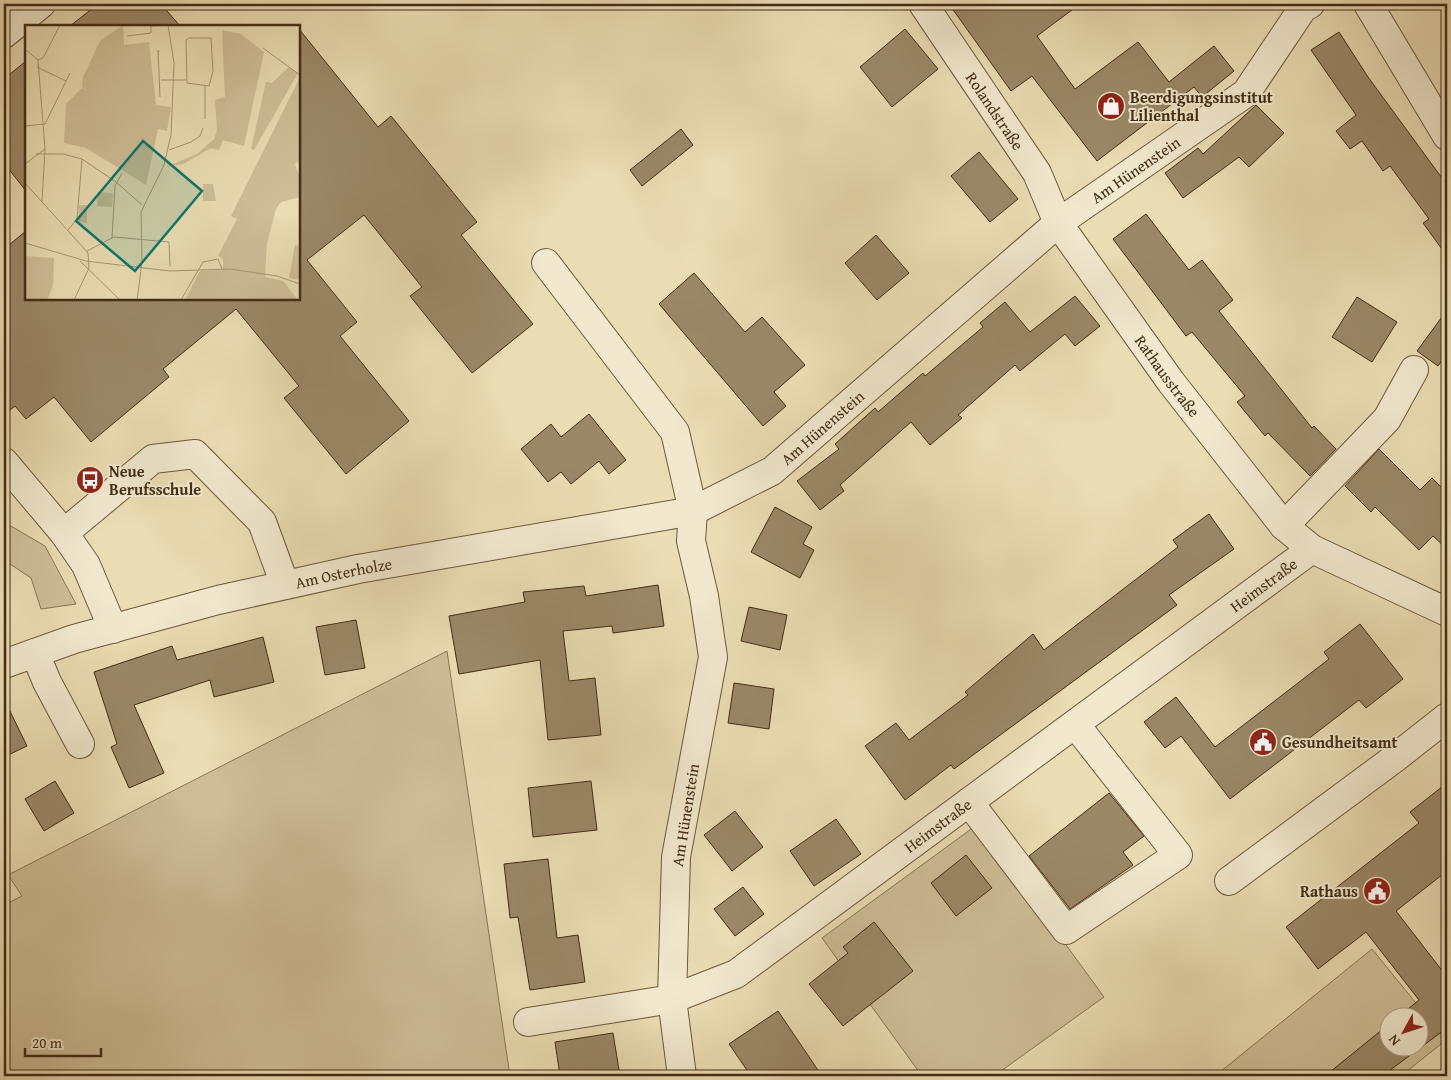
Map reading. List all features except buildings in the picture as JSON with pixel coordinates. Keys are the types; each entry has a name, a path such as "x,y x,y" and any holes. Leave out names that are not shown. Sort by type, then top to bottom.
{"street":[{"path":"4,34 41,4"},
{"name":"Rolandstraße","path":"923,4 1037,172 1058,223"},
{"name":"Am Hünenstein","path":"682,1076 672,999 676,857 713,657 704,596 691,541 692,511 772,471 1058,223 1246,93 1303,8 1310,4"},
{"path":"1368,4 1447,136"},
{"name":"Rathausstraße","path":"1058,223 1170,382 1284,526 1312,549 1447,612"},
{"path":"546,263 675,432 692,511"},
{"path":"1284,526 1387,419 1414,370"},
{"path":"64,534 153,459 195,454 262,522 285,585"},
{"path":"4,462 64,534 86,565 113,629"},
{"name":"Am Osterholze","path":"4,664 113,629 218,600 285,585 416,558 692,511"},
{"name":"Heimstraße","path":"528,1022 672,999 736,974 1312,549"},
{"path":"35,653 47,682 80,744"},
{"path":"1229,881 1396,758 1447,716"},
{"path":"969,802 1066,930 1178,855 1076,724"}],"shaded area":[{"path":"4,522 45,546 76,604 41,609 31,578 4,560"},
{"path":"447,651 510,1076 4,1076 4,905 22,896 8,875"},
{"path":"978,824 1104,997 994,1076 922,1076 822,938"},
{"path":"1372,949 1420,1008 1378,1008 1378,1058 1424,1058 1401,1076 1215,1076"},
{"path":"1428,1018 1446,1040 1428,1054"}],"place":[{"name":"Beerdigungsinstitut Lilienthal","path":"1111,106"},
{"name":"Neue Berufsschule","path":"90,480"},
{"name":"Gesundheitsamt","path":"1263,742"},
{"name":"Rathaus","path":"1377,891"}]}
